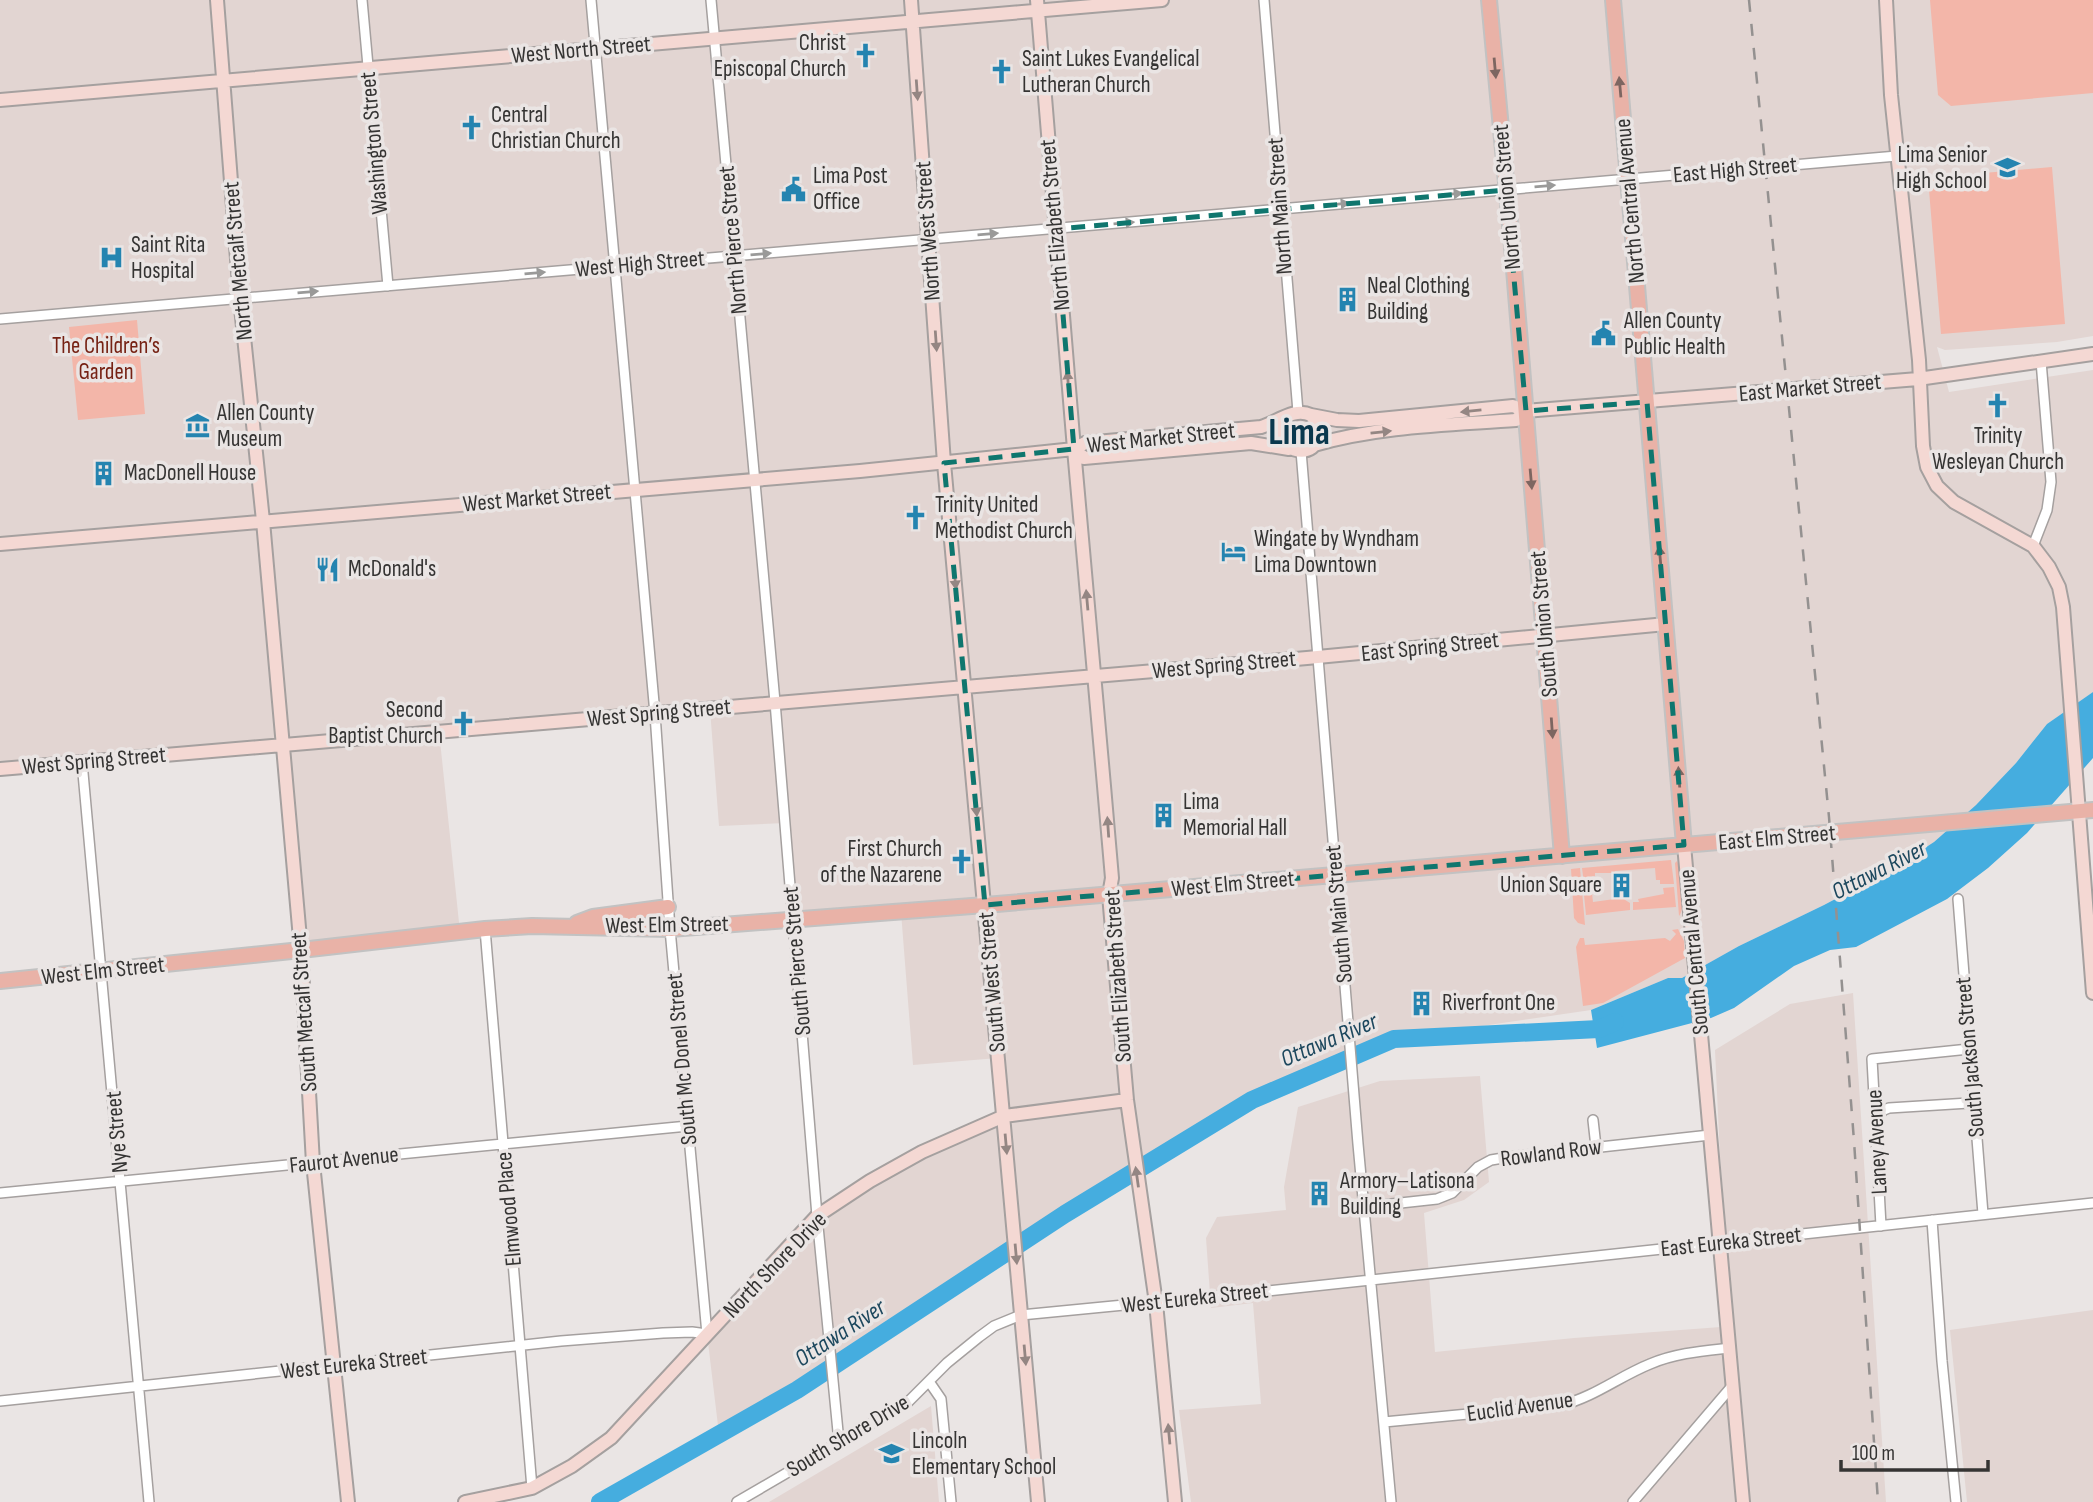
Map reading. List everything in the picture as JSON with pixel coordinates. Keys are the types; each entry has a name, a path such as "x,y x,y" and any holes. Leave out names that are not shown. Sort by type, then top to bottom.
{"main road":[{"name":"North Union Street","path":"1489,0 1524,393"},
{"name":"North Central Avenue","path":"1613,0 1647,402"},
{"name":"South Union Street","path":"1524,393 1562,856"},
{"name":"South Central Avenue","path":"1647,402 1684,845"},
{"name":"East Elm Street","path":"1336,875 2086,810"},
{"name":"West Elm Street","path":"0,981 485,929 566,926 670,929 1336,875"},
{"path":"566,926 593,917 668,907"}],"street":[{"name":"North Metcalf Street","path":"216,0 240,298 263,521"},
{"name":"Washington Street","path":"362,0 388,286"},
{"name":"South Mc Donel Street","path":"591,0 707,1335"},
{"name":"North Pierce Street","path":"710,0 754,479"},
{"name":"North West Street","path":"911,0 944,463"},
{"name":"West North Street","path":"0,100 913,22 1037,5 1162,0"},
{"name":"North Main Street","path":"1264,0 1293,414"},
{"path":"1885,0 1897,156 1919,360 1923,446 1927,467 1937,486 1967,510 2033,547 2049,567 2059,587 2063,607 2076,780 2086,810 2093,993"},
{"name":"North Elizabeth Street","path":"1037,5 1073,449"},
{"name":"East High Street","path":"1280,209 1897,156"},
{"name":"West High Street","path":"0,319 1280,209"},
{"name":"East Market Street","path":"1311,415 1359,421 1513,406 1525,411 1647,402 1918,379 2093,354"},
{"path":"2033,547 2047,510 2051,482 2041,361"},
{"name":"East Market Street","path":"1314,445 1376,432 1516,420 1525,411"},
{"path":"1293,414 1311,415 1319,426 1318,439 1314,445 1296,450 1282,440 1281,426 1293,414"},
{"name":"West Market Street","path":"0,544 944,463 1073,449 1085,443 1261,428 1293,414"},
{"name":"West Market Street","path":"1073,449 1084,458 1251,443 1296,450"},
{"name":"South Elizabeth Street","path":"1073,449 1112,878 1109,895 1127,1100 1156,1303 1175,1502"},
{"name":"South Main Street","path":"1296,450 1318,657 1391,1502"},
{"name":"South West Street","path":"944,463 1038,1502"},
{"name":"South Pierce Street","path":"754,479 839,1442"},
{"name":"South Metcalf Street","path":"263,521 300,950 313,1163 348,1502"},
{"name":"East Spring Street","path":"1318,657 1667,624"},
{"name":"West Spring Street","path":"0,769 1318,657"},
{"name":"Nye Street","path":"82,762 122,1181 136,1386 149,1502"},
{"name":"South Central Avenue","path":"1684,845 1743,1502"},
{"name":"South Jackson Street","path":"1958,899 1983,1214"},
{"name":"Elmwood Place","path":"485,929 532,1489"},
{"name":"Laney Avenue","path":"1881,1226 1872,1059 1969,1049"},
{"name":"North Shore Drive","path":"465,1502 532,1489 572,1466 611,1438 817,1216 900,1163 1004,1116 1127,1100"},
{"path":"1875,1118 1889,1108 1969,1103 1974,1105"},
{"path":"1593,1120 1596,1147"},
{"name":"Faurot Avenue","path":"0,1193 688,1126"},
{"name":"Rowland Row","path":"1364,1207 1437,1199 1452,1193 1478,1167 1491,1160 1710,1135"},
{"name":"East Eureka Street","path":"1370,1281 2093,1203"},
{"path":"1932,1220 1956,1502"},
{"name":"West Eureka Street","path":"1021,1315 1370,1281"},
{"name":"South Shore Drive","path":"737,1502 908,1402 979,1336 994,1326 1021,1315"},
{"name":"West Eureka Street","path":"0,1401 522,1346 663,1333 692,1332 707,1335"},
{"name":"Euclid Avenue","path":"1384,1422 1562,1405 1587,1397 1651,1363 1685,1354 1730,1348"},
{"path":"930,1382 941,1399 951,1502"},
{"path":"1633,1502 1733,1385"}],"highlighted area":[{"path":"1506,190 1526,411 1647,402 1684,845 985,905 944,463 1074,449 1056,229"}],"shaded area":[{"path":"0,0 591,0 595,48 714,39 711,0 2093,0 2093,336 2057,342 1945,350 1937,347 1949,392 2093,370 2093,692 2047,724 2016,763 1976,805 1934,842 1894,868 1739,946 1682,978 1668,978 1591,1010 1394,1039 1252,1100 1065,1214 797,1390 719,1434 707,1334 786,1247 870,1181 1004,1116 998,1058 913,1065 901,912 794,920 785,823 719,826 710,709 439,731 460,932 301,950 282,744 0,769"},
{"path":"1853,993 1886,1502 1191,1502 1179,1410 1261,1404 1253,1303 1211,1308 1206,1238 1217,1217 1286,1210 1284,1187 1298,1107 1380,1081 1480,1076 1489,1182 1464,1200 1424,1213 1435,1352 1734,1326 1720,1157 1715,1050 1790,1004"},
{"path":"2093,1310 2093,1502 1967,1502 1950,1330"},
{"name":"Lincoln Elementary School","path":"931,1406 939,1502 769,1502"}],"green space":[{"path":"1930,0 2093,0 2093,93 1951,106 1938,95"},
{"path":"2052,167 2065,324 1941,334 1928,178"},
{"name":"The Children’s Garden","path":"137,320 145,414 78,420 69,327"},
{"path":"1671,860 1674,884 1660,884 1660,880 1656,880 1655,868 1595,873 1595,876 1590,877 1591,882 1584,883 1582,868"},
{"path":"1677,861 1683,897 1679,916 1675,863"},
{"path":"1580,868 1585,925 1574,918 1571,869"},
{"path":"1591,884 1593,902 1622,898 1630,903 1630,910 1586,915 1583,885"},
{"path":"1674,887 1676,907 1633,910 1633,902 1639,902 1638,899 1664,894 1663,888"},
{"path":"1678,929 1684,941 1685,958 1603,1003 1583,1006 1576,947 1580,938 1584,938 1585,945 1665,938 1670,941 1676,934 1672,930"}],"water":[{"path":"2093,692 2093,758 2027,833 1988,868 1947,899 1856,947 1830,950 1794,966 1734,1008 1711,1018 1597,1048 1591,1010 1668,978 1682,978 1739,946 1894,868 1934,842 1976,805 2016,763 2047,724"}],"waterway":[{"name":"Ottawa River","path":"600,1502 797,1390 1065,1214 1252,1100 1394,1039 1599,1029 1615,1022"}],"railway":[{"path":"1749,0 1829,817 1878,1502"}],"place":[{"name":"Christ Episcopal Church","path":"866,56"},
{"name":"Saint Lukes Evangelical Lutheran Church","path":"1002,72"},
{"name":"Central Christian Church","path":"471,128"},
{"name":"Lima Senior High School","path":"2007,168"},
{"name":"Lima Post Office","path":"793,189"},
{"name":"Saint Rita Hospital","path":"111,258"},
{"name":"Neal Clothing Building","path":"1347,299"},
{"name":"Allen County Public Health","path":"1604,334"},
{"name":"Trinity Wesleyan Church","path":"1998,406"},
{"name":"Allen County Museum","path":"197,426"},
{"name":"MacDonell House","path":"104,473"},
{"name":"Trinity United Methodist Church","path":"915,518"},
{"name":"Wingate by Wyndham Lima Downtown","path":"1234,552"},
{"name":"McDonald's","path":"328,569"},
{"name":"Second Baptist Church","path":"463,723"},
{"name":"Lima Memorial Hall","path":"1163,815"},
{"name":"First Church of the Nazarene","path":"962,862"},
{"name":"Union Square","path":"1622,885"},
{"name":"Riverfront One","path":"1422,1003"},
{"name":"Armory–Latisona Building","path":"1320,1194"},
{"name":"Lincoln Elementary School","path":"892,1454"}],"district":[{"name":"Lima","path":"1299,433"}]}
